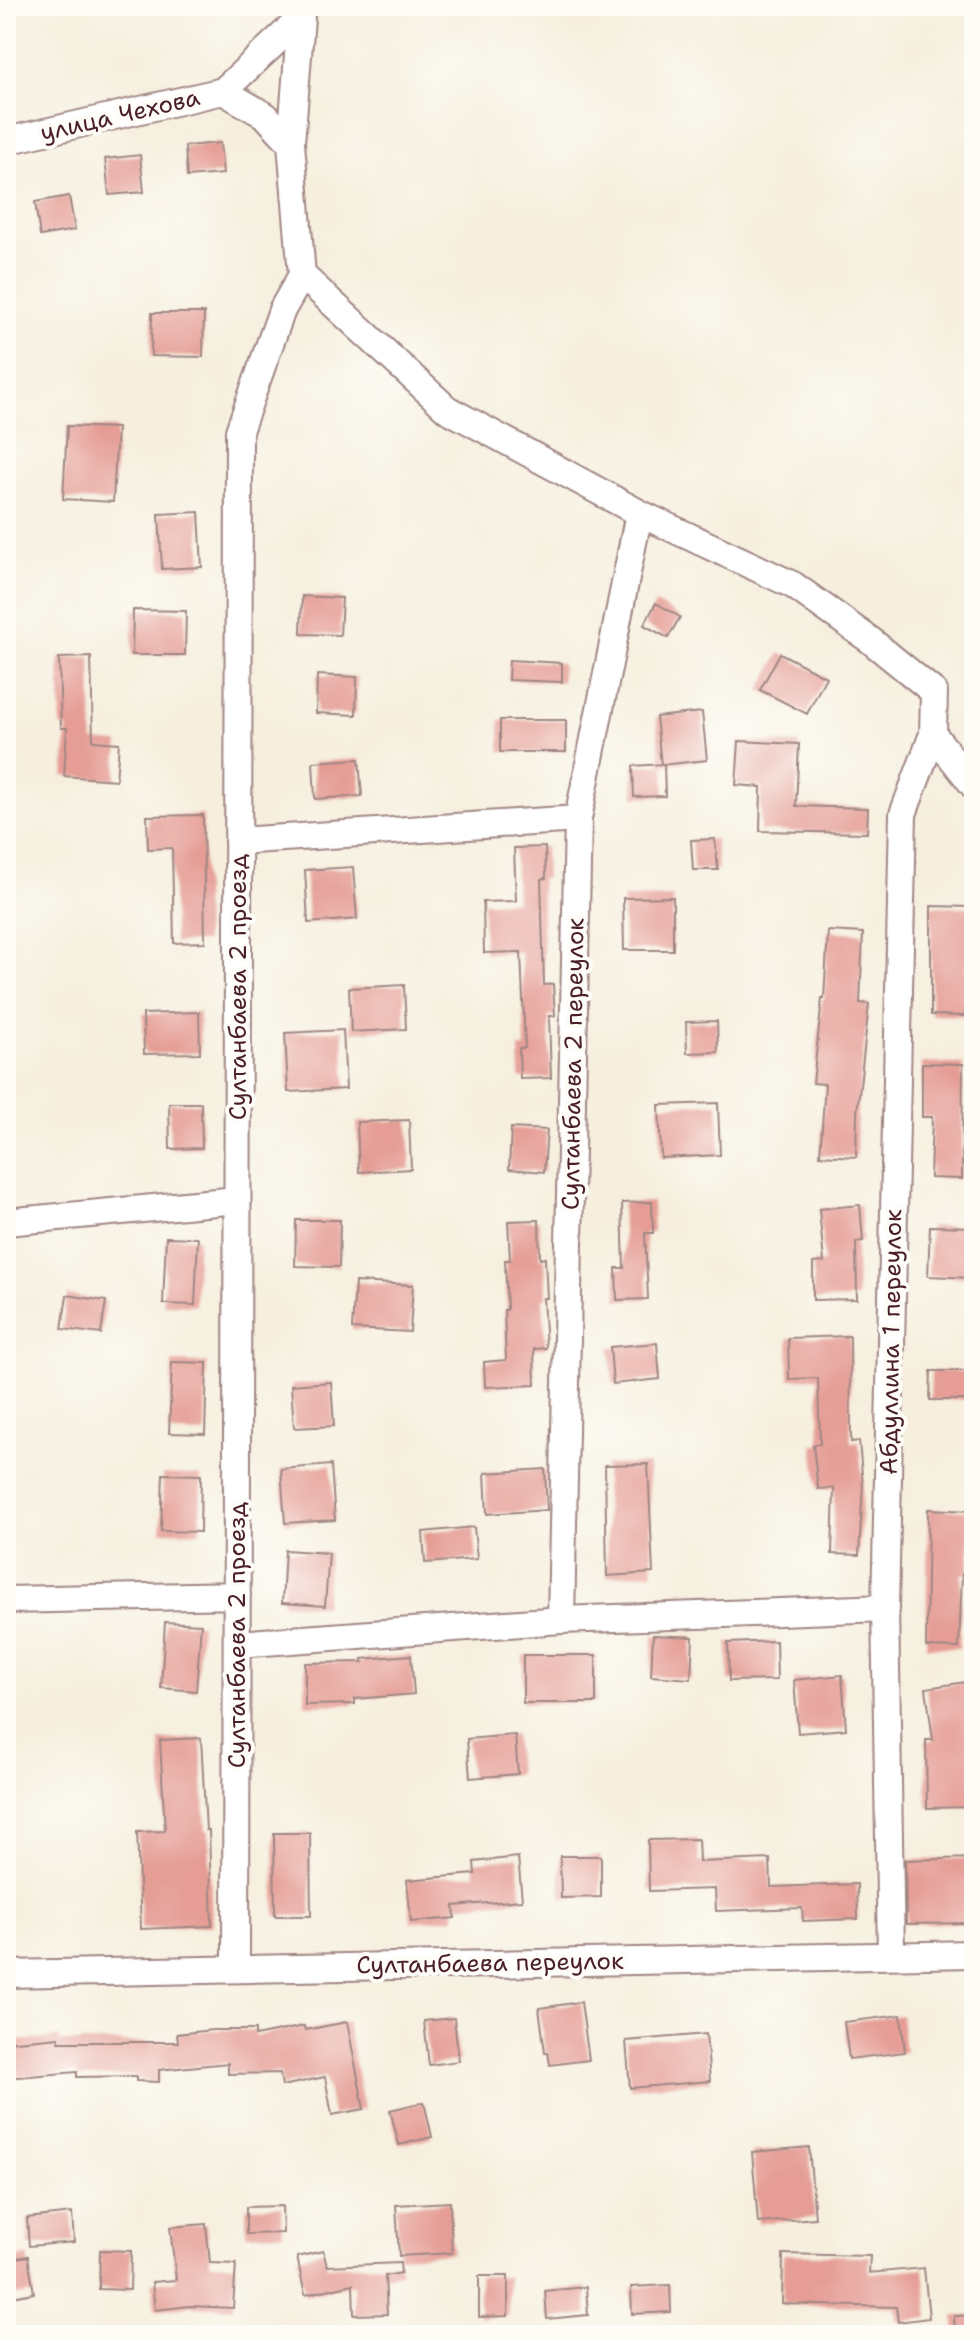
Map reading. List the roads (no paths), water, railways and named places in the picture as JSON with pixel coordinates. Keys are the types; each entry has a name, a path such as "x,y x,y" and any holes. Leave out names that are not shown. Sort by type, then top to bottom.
{"street":[{"name":"улица Чехова","path":"6,141 223,91 301,18 291,143"},
{"path":"223,91 266,116 291,143 302,275 447,409 639,513"},
{"name":"Султанбаева 2 проезд","path":"236,1969 239,431 282,310 302,275"},
{"name":"Абдуллина 1 переулок","path":"639,513 793,585 870,640 934,692 933,734 903,814 885,1608 891,1954"},
{"name":"Султанбаева 2 переулок","path":"561,1620 578,819 639,513"},
{"path":"933,734 974,786"},
{"path":"238,841 578,819"},
{"path":"6,1222 237,1200"},
{"path":"6,1600 237,1595"},
{"path":"237,1644 561,1620 885,1608"},
{"name":"Султанбаева переулок","path":"6,1974 974,1954"}]}
